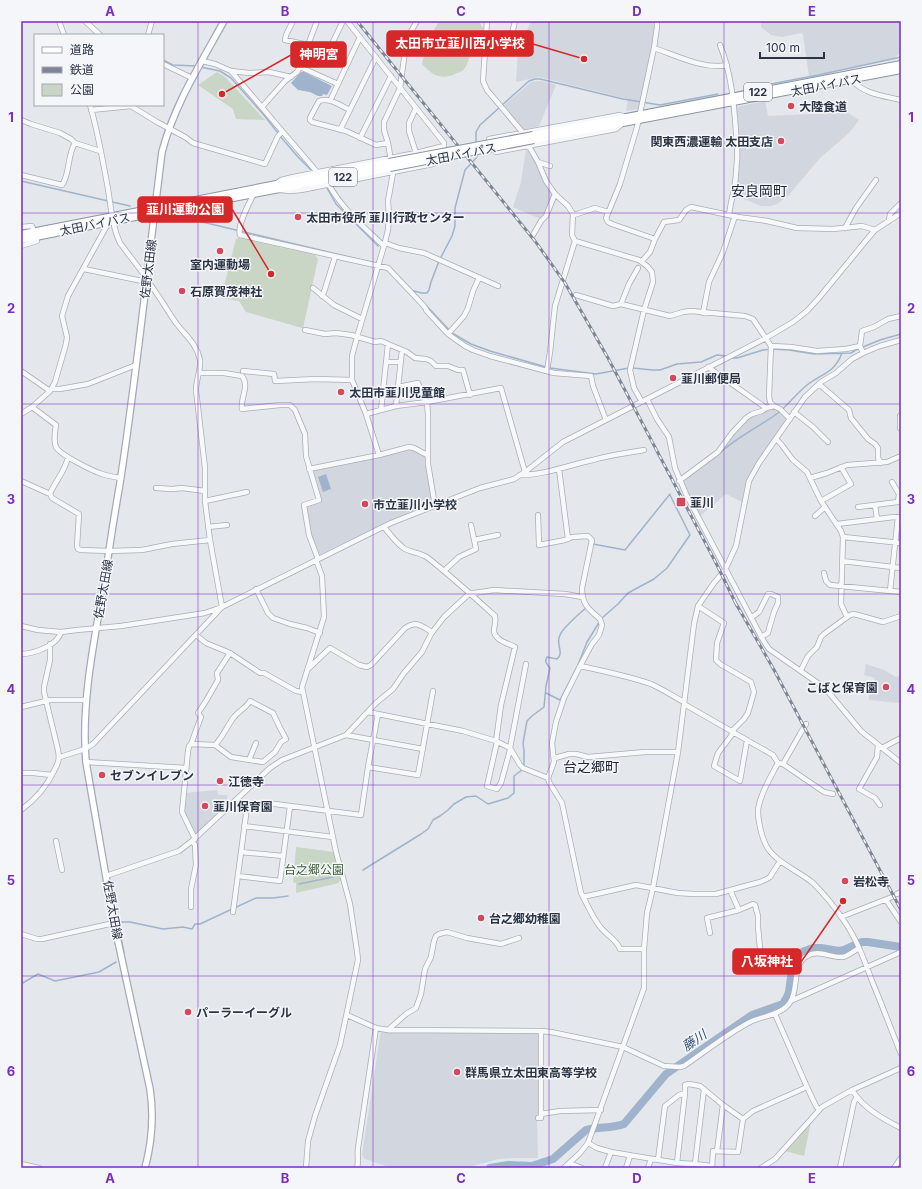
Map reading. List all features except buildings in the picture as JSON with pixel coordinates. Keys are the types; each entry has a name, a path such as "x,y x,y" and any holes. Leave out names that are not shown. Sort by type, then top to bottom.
{"highway":[{"name":"太田バイパス","path":"155,210 254,194 276,187 533,138 622,124 639,118 733,100 901,64"},
{"name":"太田バイパス","path":"733,100 852,80 901,70"},
{"name":"太田バイパス","path":"533,138 626,117 639,118"},
{"name":"太田バイパス","path":"21,234 35,234 112,220 230,193 258,188 276,187"},
{"name":"太田バイパス","path":"21,240 35,234"}],"main road":[{"name":"佐野太田線","path":"145,1168 152,1126 152,1104 114,923 86,762 86,700 136,365 162,152 169,128 192,78 224,21"}],"street":[{"path":"59,21 64,34"},
{"path":"85,21 99,34"},
{"path":"148,34 152,21"},
{"path":"293,21 285,40 308,45 348,63"},
{"path":"262,107 285,82 297,72 304,60 317,21"},
{"path":"327,54 343,21"},
{"path":"347,21 444,144 443,146 416,153 391,165 329,185 291,191 276,187 281,180 317,172 391,165 433,164"},
{"path":"379,455 366,414 352,380 352,356 384,244 389,216 388,201 391,165 388,143 384,130 384,122 400,88 406,44 417,21"},
{"path":"487,21 483,81 487,90 522,133 527,133 529,147 538,162 546,181 555,194 568,206 574,215 572,235 576,242 642,261 652,272 653,282 644,310 630,368 634,388 642,402"},
{"path":"486,43 509,47 515,21"},
{"path":"655,239 608,222 606,218 620,184 639,118 654,48 657,21"},
{"path":"330,100 360,37"},
{"path":"720,45 726,65 733,100 737,158 729,215"},
{"path":"654,48 704,65 716,67 726,65"},
{"path":"340,130 376,57"},
{"path":"202,60 231,71 249,73 269,72 291,77"},
{"path":"164,64 192,78"},
{"path":"300,67 338,84"},
{"path":"231,71 317,172"},
{"path":"360,138 391,76"},
{"path":"852,80 856,84 872,92 901,100"},
{"path":"350,110 330,100 322,100 319,101 310,120 312,122 346,131 376,145 388,143"},
{"path":"222,607 204,501 205,468 196,390 200,360 192,341 176,324 144,274 120,243 112,220 91,108 131,106 157,122 185,136 193,143 265,164 278,136 282,132"},
{"path":"416,108 409,123 409,131 416,153"},
{"path":"489,139 620,114 626,117"},
{"path":"21,120 60,133 71,139 75,144 100,151"},
{"path":"496,152 529,147 616,129 622,124"},
{"path":"21,175 62,185 66,176 72,148 75,144"},
{"path":"538,162 550,166"},
{"path":"845,228 856,208 876,180"},
{"path":"329,185 338,200 348,212 384,244 424,253 498,286"},
{"path":"258,188 247,209 239,231 241,236 388,268 423,305 431,316 465,346 490,356 547,369 554,373 591,376 593,386 606,420"},
{"path":"230,193 236,194 247,192 254,194"},
{"path":"533,235 541,221 546,216 555,194"},
{"path":"889,221 890,214 901,203"},
{"path":"642,261 650,252 664,222 679,220 686,210 691,207 797,228 833,229 862,226 875,230"},
{"path":"574,215 595,208 608,212"},
{"path":"21,626 38,630 61,632 121,626 205,613 222,607 384,527 480,488 514,478 525,472 563,442 766,338 793,322 807,311 818,299 875,230 901,213"},
{"path":"702,312 709,282 723,252 735,216"},
{"path":"21,414 32,407 51,390 55,382 66,344 67,337 62,320 68,296 112,220"},
{"path":"21,227 32,226 37,241 21,246"},
{"path":"547,369 554,306 576,242"},
{"path":"322,296 335,257"},
{"path":"621,304 629,284 638,268"},
{"path":"84,269 147,279"},
{"path":"450,332 456,323 464,316 479,278"},
{"path":"313,288 334,305 362,319"},
{"path":"576,296 612,306 621,304 670,316 693,311 737,314 753,319 766,338 770,349 768,396 770,402 790,419"},
{"path":"564,1168 583,1150 588,1143 644,988 644,949 647,913 678,752 694,624 698,606 725,570 736,546 750,481 759,463 794,412 805,397 819,384 836,373 861,349 862,331 874,327 888,319 901,316"},
{"path":"305,330 325,334 351,334 375,342 381,341 402,350 415,358 431,361 436,366 448,366 458,370 463,370 470,395"},
{"path":"770,349 791,347 817,351 861,349 880,346 901,340"},
{"path":"381,410 388,344"},
{"path":"396,406 402,350"},
{"path":"386,362 401,362"},
{"path":"21,371 51,390 88,384 136,365"},
{"path":"708,367 766,408"},
{"path":"243,371 274,374 275,381 316,379 352,380"},
{"path":"199,373 224,373 242,376 245,379 241,404 242,409 280,405 290,405 292,407 297,413 305,434 306,456 319,500 304,505 309,535 323,582 324,617 302,688 333,837 350,904 358,960 347,1015 336,1058 315,1116 308,1141 306,1168"},
{"path":"398,387 418,383 427,402 428,464 435,506"},
{"path":"819,384 849,410 851,418 868,439 878,448 878,458 881,463"},
{"path":"366,414 396,406 470,395 501,388 525,472"},
{"path":"647,399 669,437 679,480 725,570 769,649 825,688 860,730 901,763"},
{"path":"679,480 718,452 732,432 746,418 766,408 774,406"},
{"path":"32,407 56,425 54,436 55,444 59,451 103,474 120,478"},
{"path":"794,412 813,427 828,442"},
{"path":"900,416 901,428"},
{"path":"776,439 794,460 804,468 821,501 841,531 843,537 841,604 847,617"},
{"path":"309,469 379,455 409,447 428,455"},
{"path":"520,475 560,469 593,460 644,450"},
{"path":"810,478 847,465 887,462 901,456"},
{"path":"50,494 53,486 66,466 68,457"},
{"path":"821,501 851,484 842,467"},
{"path":"560,469 568,539"},
{"path":"21,481 50,494 52,498 80,514 77,533 78,549 81,550 142,550 172,544 210,540"},
{"path":"858,507 898,502 900,494 892,482"},
{"path":"156,488 182,488 205,491"},
{"path":"204,501 247,492"},
{"path":"875,505 877,519"},
{"path":"815,516 825,507"},
{"path":"538,515 539,545 572,537 588,536 592,540 582,588 582,596 584,602 600,619 602,625 599,636 592,644 564,698 556,722 552,742 555,758 548,778 562,803 580,894 596,921 602,929 618,943 620,949 644,949"},
{"path":"837,524 899,518 890,591"},
{"path":"208,527 228,525"},
{"path":"444,571 459,557 476,549 471,525"},
{"path":"384,527 398,544 406,549 422,554 470,593 495,616 496,620 494,631 497,638 515,647 501,705 496,741 487,786 497,789 501,783 510,749 526,664"},
{"path":"474,540 498,535"},
{"path":"843,537 901,542"},
{"path":"842,561 901,568"},
{"path":"824,573 824,578 830,585 901,592"},
{"path":"256,589 268,613 273,618 320,633"},
{"path":"106,876 179,851 194,840 270,768 282,760 346,735 376,703 393,689 404,673 422,652 432,632 444,617 470,593 494,590 582,596"},
{"path":"751,618 759,612 768,594 778,597 778,602 768,633 762,637"},
{"path":"698,606 724,623 717,643 716,660 750,682 754,691 748,713 718,753 714,766 740,781 747,740"},
{"path":"60,757 85,749 93,744 222,607"},
{"path":"801,670 805,660 816,647 820,638 847,617 854,614 883,622 901,616"},
{"path":"307,670 330,648 359,665 367,667 409,625 417,624 432,632"},
{"path":"21,654 43,649 59,638 61,632"},
{"path":"196,635 206,643 230,653 260,673 264,673 296,691 303,692"},
{"path":"21,810 44,790 60,757 44,687 50,660 50,644"},
{"path":"191,907 191,888 196,865 194,840 182,812 188,751 201,717 198,713 218,680 217,673 230,653"},
{"path":"580,666 605,671 656,687 773,755 780,764 824,792 833,794"},
{"path":"368,767 418,775 433,690"},
{"path":"21,706 46,700 86,700"},
{"path":"191,744 215,744 231,757 263,762 275,752 281,742 286,739 279,728 273,713 250,701 247,706 234,717 220,739 215,744"},
{"path":"368,712 463,730 496,741 510,749 523,768 548,778"},
{"path":"267,803 361,815 378,714"},
{"path":"806,724 770,778 759,805 758,813 764,842 767,849 780,861 799,872 813,884 841,917 853,935 901,1054"},
{"path":"346,735 423,749"},
{"path":"880,746 901,738"},
{"path":"250,760 256,743"},
{"path":"880,746 877,757 859,789 875,798 880,805"},
{"path":"555,758 568,754 588,757 645,752 678,752"},
{"path":"264,761 270,768"},
{"path":"86,762 186,768"},
{"path":"21,774 32,773 52,775"},
{"path":"234,802 245,810 246,815 234,910"},
{"path":"238,876 280,881 290,806"},
{"path":"244,826 333,837"},
{"path":"56,841 62,870"},
{"path":"241,852 283,856"},
{"path":"583,897 632,885 694,894 716,894 767,879 770,877 780,861"},
{"path":"730,890 739,910"},
{"path":"841,917 892,897"},
{"path":"886,900 901,922"},
{"path":"710,933 708,918 739,910 753,904 755,905 758,916 762,970"},
{"path":"21,934 42,939 114,923"},
{"path":"388,1030 416,1008 436,936 447,932 467,938 501,944 519,938"},
{"path":"792,1000 799,962 804,958 816,953 844,957 859,948"},
{"path":"347,1015 376,1028 388,1030 541,1031 623,1047 664,1066 680,1067 684,1066 751,1021 775,1014 785,1008 792,1000 901,952"},
{"path":"775,1014 807,1087 819,1110"},
{"path":"357,1168 358,1148 376,1028"},
{"path":"541,1031 539,1116 560,1111 601,1110"},
{"path":"761,1168 775,1159 819,1110 852,1090 901,1068"},
{"path":"677,1163 685,1085 689,1084 700,1086 743,1119"},
{"path":"588,1143 597,1148 630,1156 711,1167 713,1151 738,1152 743,1119 754,1111 807,1087"},
{"path":"696,1164 704,1089"},
{"path":"852,1090 863,1104 901,1128"},
{"path":"658,1160 665,1106 678,1095 685,1093"},
{"path":"840,1168 854,1102 857,1097"},
{"path":"717,1151 723,1105"},
{"path":"605,1168 611,1152"},
{"path":"626,1168 630,1156"},
{"path":"894,1168 901,1158"},
{"path":"648,1168 651,1159"},
{"path":"569,1163 582,1168"},
{"path":"21,1164 39,1168"}],"shaded area":[{"path":"531,21 655,21 652,47 639,109 626,111 628,99 539,77 516,82 518,50 521,51 524,37"},
{"path":"761,21 901,21 901,53 894,58 809,76 803,35 801,33 782,37 771,35 761,27"},
{"path":"541,81 556,85 539,126 523,130 502,107 531,82"},
{"path":"765,101 768,116 834,113 838,107 859,120 849,133 820,158 789,195 777,204 771,206 761,206 735,195 740,152 736,107"},
{"path":"526,149 535,160 545,183 553,195 547,210 541,219 513,207 521,182"},
{"path":"775,408 786,416 786,419 746,486 742,502 726,494 699,517 683,483 683,479 718,454 732,434 749,417"},
{"path":"410,448 425,455 433,503 389,521 319,555 311,534 306,510 307,505 320,501 313,469"},
{"name":"こばと保育園","path":"866,664 884,670 896,677 901,675 901,700 899,703 869,700 875,678 864,675"},
{"path":"217,790 218,795 227,795 228,805 196,835 194,834 184,811 185,793"},
{"name":"群馬県立太田東高等学校","path":"381,1030 539,1033 540,1111 537,1115 538,1158 498,1159 466,1168 392,1168 365,1159 362,1155"}],"green space":[{"path":"439,21 480,21 479,23 483,28 483,43 474,42 468,61 463,70 453,75 443,77 429,71 422,64 427,43"},
{"path":"217,72 225,77 265,120 236,119 233,109 198,85"},
{"path":"238,238 315,255 318,259 303,328 246,312 239,301 221,298 236,239"},
{"name":"台之郷公園","path":"296,847 334,852 341,881 339,881 339,883 296,893 296,883 293,882"},
{"path":"811,1122 804,1156 785,1151"}],"water":[{"path":"301,72 304,72 332,86 327,95 323,94 322,96 318,96 310,92 298,90 291,83"},
{"path":"326,474 331,489 323,492 318,477"}],"waterway":[{"path":"745,89 901,57"},
{"path":"164,60 173,65 196,66"},
{"path":"200,67 220,71 231,78 278,133"},
{"path":"476,144 476,132 480,125 529,81 535,79 623,99 660,105 718,94"},
{"path":"280,136 311,170"},
{"path":"414,291 427,293 429,290 439,261 452,236 455,226 455,208 465,170 477,157 477,154"},
{"path":"21,181 130,206"},
{"path":"327,188 336,204 378,246"},
{"path":"173,215 387,266"},
{"path":"391,268 452,333 471,344 490,351 546,367"},
{"path":"863,347 901,334"},
{"path":"732,358 772,349 814,354 851,353 859,348"},
{"path":"720,453 778,413 807,385 831,369 839,360 842,353"},
{"path":"633,368 660,370 677,364 701,362 717,355 726,356"},
{"path":"550,368 596,374 629,368"},
{"path":"593,544 625,550 670,494"},
{"path":"602,618 628,593 654,579 667,568 690,535 670,495"},
{"path":"584,589 587,573"},
{"path":"363,870 421,834 428,829 433,820 466,797 476,796 488,804 508,798 514,793 514,776 522,770 524,766 523,743 527,721 544,707 546,686 550,668 546,663 546,659 547,657 557,659 560,654 560,635 587,607"},
{"path":"546,693 560,700 578,665 587,642 600,621"},
{"path":"299,884 333,877"},
{"path":"124,953 118,922 130,922 163,929 183,927 192,929 195,924 200,924 256,898 288,896"},
{"name":"藤川","path":"490,1168 508,1165 532,1166 553,1159 586,1130 624,1124 666,1074 752,1015 783,1004 789,992 795,959 802,952 813,948 839,951 862,942 901,947"},
{"path":"21,984 38,974 55,981 99,972 116,962"}],"railway":[{"path":"357,21 535,241 565,283 608,358 716,563 737,606"},
{"path":"735,602 773,668 901,910"}],"place":[{"name":"太田市立韮川西小学校","path":"584,59"},
{"name":"神明宮","path":"222,94"},
{"name":"大陸食道","path":"791,106"},
{"name":"関東西濃運輸 太田支店","path":"781,141"},
{"name":"太田市役所 韮川行政センター","path":"298,217"},
{"name":"室内運動場","path":"220,251"},
{"name":"韮川運動公園","path":"271,274"},
{"name":"石原賀茂神社","path":"182,291"},
{"name":"韮川郵便局","path":"673,378"},
{"name":"太田市韮川児童館","path":"341,392"},
{"name":"韮川","path":"681,502"},
{"name":"市立韮川小学校","path":"365,504"},
{"name":"こばと保育園","path":"886,687"},
{"name":"セブンイレブン","path":"102,775"},
{"name":"江徳寺","path":"220,781"},
{"name":"韮川保育園","path":"205,806"},
{"name":"岩松寺","path":"845,881"},
{"name":"八坂神社","path":"843,901"},
{"name":"台之郷幼稚園","path":"481,918"},
{"name":"パーラーイーグル","path":"188,1012"},
{"name":"群馬県立太田東高等学校","path":"457,1072"}],"district":[{"name":"安良岡町","path":"759,190"},
{"name":"台之郷町","path":"591,766"}]}
